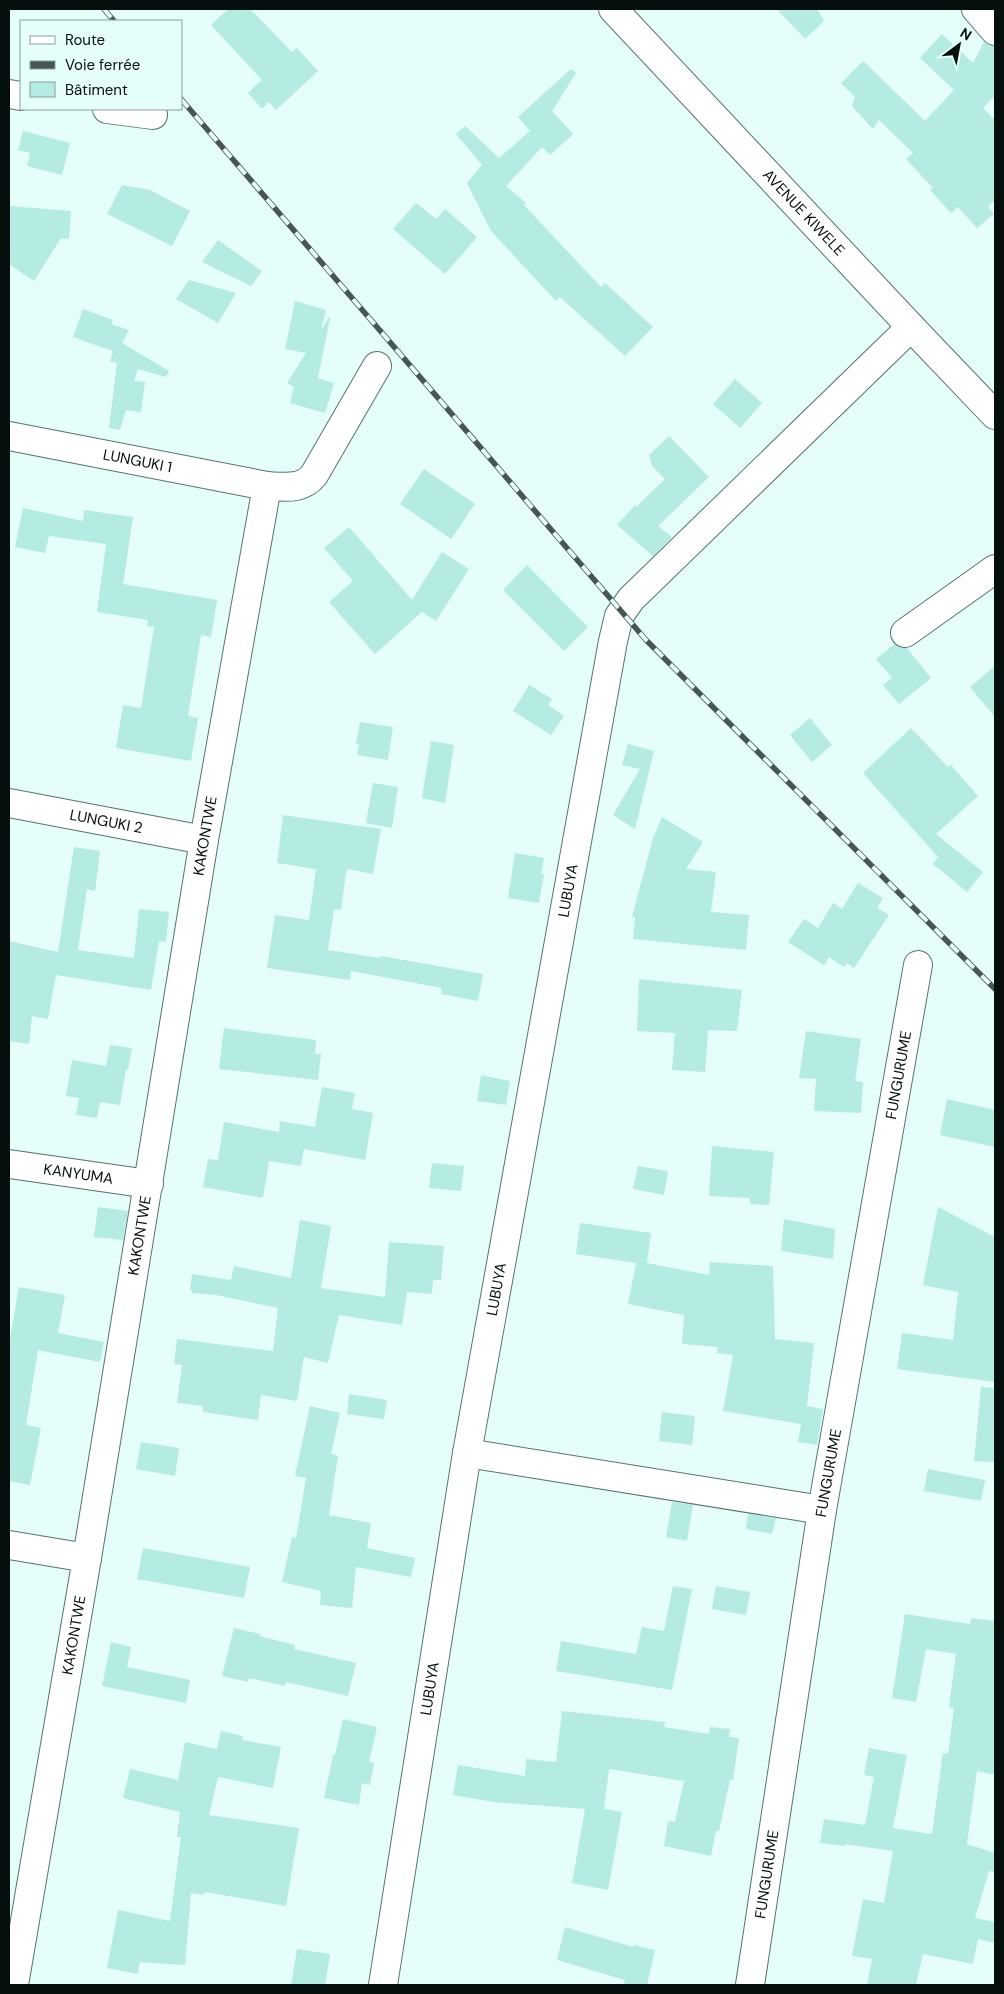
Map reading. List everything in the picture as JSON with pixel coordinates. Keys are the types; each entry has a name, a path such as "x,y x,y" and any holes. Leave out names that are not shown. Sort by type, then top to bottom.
{"street":[{"name":"AVENUE KIWELE","path":"613,9 995,415"},
{"path":"976,9 995,31"},
{"path":"114,110 153,116"},
{"name":"LUBUYA","path":"383,1985 467,1453 619,616 631,599 911,327"},
{"name":"LUNGUKI 1","path":"9,436 267,486 293,487 309,481 319,468 378,366"},
{"name":"KAKONTWE","path":"14,1985 18,1904 87,1558 204,840 267,486"},
{"path":"906,633 995,569"},
{"name":"LUNGUKI 2","path":"9,803 204,840"},
{"name":"FUNGURUME","path":"750,1985 822,1510 918,965"},
{"name":"KANYUMA","path":"9,1164 149,1184"},
{"path":"467,1453 822,1510"},
{"path":"9,1545 87,1558"}],"building":[{"path":"228,9 250,9 292,52 297,48 318,71 276,110 269,102 262,109 248,93 262,80 211,25"},
{"path":"777,9 817,9 824,21 805,39"},
{"path":"942,34 973,63 984,42 989,46 995,46 995,95 983,108 995,120 995,200 988,207 994,214 977,228 958,207 951,213 930,190 933,188 906,159 913,153 879,120 873,129 852,106 855,97 841,83 863,61 925,121 954,90 920,58"},
{"path":"571,69 576,73 552,111 573,134 550,155 542,147 506,186 526,203 524,205 601,287 605,283 653,327 625,356 560,297 556,301 491,231 467,183 482,165 456,134 465,126 499,158 530,131 518,117"},
{"path":"23,131 70,143 62,175 27,166 30,153 18,150"},
{"path":"122,185 150,190 190,211 172,246 107,214"},
{"path":"416,203 436,219 445,209 477,237 445,274 393,229"},
{"path":"9,206 71,211 69,239 61,238 34,281 9,264"},
{"path":"218,240 262,271 251,286 202,262"},
{"path":"189,280 236,293 218,323 176,299"},
{"path":"295,301 326,310 321,330 330,318 318,378 334,383 325,413 290,403 294,387 287,383 306,353 285,349"},
{"path":"83,309 113,320 111,324 129,330 122,343 169,371 166,377 138,369 134,381 145,382 141,412 126,410 120,430 109,428 117,363 110,361 113,351 73,337"},
{"path":"735,379 762,403 740,428 713,404"},
{"path":"669,436 709,477 658,526 672,537 653,556 617,525 635,505 636,507 665,479 652,466 649,455"},
{"path":"424,469 475,504 451,539 400,504"},
{"path":"23,508 83,521 84,510 133,517 123,584 217,600 211,637 201,635 188,716 198,718 191,761 116,748 123,705 141,708 154,627 147,626 148,620 97,612 106,544 49,536 45,553 15,547"},
{"path":"349,527 412,600 442,552 469,569 436,621 422,612 375,654 329,602 353,581 324,548"},
{"path":"527,565 588,627 564,651 503,590"},
{"path":"895,644 899,647 907,648 931,678 899,704 883,685 892,678 876,659"},
{"path":"995,666 995,717 970,687"},
{"path":"529,685 552,699 548,705 564,716 551,735 513,711"},
{"path":"810,718 832,745 812,762 790,735"},
{"path":"360,722 393,727 388,760 357,755 359,744 356,744"},
{"path":"911,728 948,767 951,765 978,796 936,834 983,872 967,892 933,864 938,857 863,773"},
{"path":"431,741 454,745 445,803 422,798"},
{"path":"628,744 654,751 635,829 613,815 640,769 622,765"},
{"path":"373,783 398,787 392,828 366,823"},
{"path":"283,815 381,829 373,874 348,869 346,873 341,910 334,909 328,950 380,958 381,956 483,974 478,1001 441,994 442,988 351,971 350,980 267,968 275,915 309,920 316,869 277,863"},
{"path":"662,817 703,842 686,869 716,872 711,912 749,915 746,950 633,939 635,917 632,917 653,838"},
{"path":"74,847 100,851 95,891 87,889 78,950 134,958 139,909 169,912 166,942 159,941 151,990 56,975 48,1019 32,1016 29,1044 9,1041 9,941 58,952"},
{"path":"515,853 544,858 541,874 544,874 539,903 508,898"},
{"path":"858,883 883,898 877,908 889,915 854,968 847,963 844,967 829,957 824,965 788,942 804,919 818,928 833,903 842,909"},
{"path":"639,979 742,990 737,1031 708,1030 705,1072 672,1070 675,1033 637,1031"},
{"path":"224,1028 316,1040 315,1054 321,1054 318,1080 219,1069"},
{"path":"806,1031 861,1039 855,1081 863,1082 861,1113 814,1111 816,1079 799,1078"},
{"path":"110,1045 132,1048 128,1070 126,1069 120,1105 100,1102 97,1118 76,1115 79,1098 66,1096 72,1060 106,1066"},
{"path":"481,1075 510,1081 506,1105 477,1101"},
{"path":"322,1087 355,1093 352,1109 373,1113 365,1160 304,1149 301,1166 269,1161 263,1198 203,1187 208,1159 218,1160 224,1122 279,1132 280,1121 315,1127"},
{"path":"947,1099 995,1110 995,1147 940,1135"},
{"path":"712,1146 774,1152 769,1205 750,1204 750,1198 709,1196"},
{"path":"432,1163 464,1166 461,1191 429,1188"},
{"path":"638,1166 668,1171 664,1195 633,1189"},
{"path":"98,1207 128,1211 123,1240 94,1237"},
{"path":"938,1207 995,1237 995,1382 897,1369 902,1333 953,1340 958,1292 923,1285"},
{"path":"784,1219 835,1229 833,1259 781,1251"},
{"path":"300,1220 331,1226 321,1288 385,1297 389,1242 444,1246 441,1280 433,1280 432,1294 407,1292 402,1325 339,1315 328,1363 304,1357 297,1401 261,1395 258,1420 203,1412 203,1406 177,1403 182,1365 174,1364 177,1339 273,1351 278,1308 216,1295 192,1293 192,1290 190,1290 192,1274 231,1280 234,1266 291,1278"},
{"path":"580,1223 651,1233 647,1263 709,1275 710,1262 773,1266 775,1339 814,1343 807,1406 823,1409 817,1445 798,1442 801,1424 723,1411 733,1355 717,1353 718,1347 682,1344 684,1315 628,1304 636,1263 576,1254"},
{"path":"19,1287 65,1295 58,1333 104,1342 100,1362 38,1350 26,1425 41,1428 30,1485 9,1481 9,1344"},
{"path":"981,1387 995,1388 995,1462 974,1461"},
{"path":"349,1394 387,1400 384,1419 347,1414"},
{"path":"310,1406 340,1413 331,1454 338,1456 329,1515 371,1523 367,1548 415,1558 411,1577 356,1567 352,1608 320,1605 321,1591 282,1582 292,1537 296,1538 306,1478 295,1476"},
{"path":"662,1412 695,1416 692,1445 659,1441"},
{"path":"141,1442 179,1448 175,1476 136,1469"},
{"path":"928,1469 985,1480 981,1501 924,1491"},
{"path":"672,1502 693,1505 687,1541 666,1537"},
{"path":"748,1514 776,1518 772,1534 746,1529"},
{"path":"143,1548 250,1567 244,1598 137,1579"},
{"path":"673,1586 692,1589 672,1690 556,1671 561,1641 636,1654 642,1627 664,1631"},
{"path":"716,1586 750,1592 746,1615 712,1609"},
{"path":"905,1614 970,1624 971,1618 995,1621 995,1775 977,1771 967,1844 995,1853 995,1872 989,1871 975,1918 995,1922 995,1943 978,1939 973,1964 923,1954 916,1985 867,1985 872,1959 852,1956 863,1899 884,1903 893,1851 845,1844 845,1846 820,1843 824,1819 865,1825 874,1777 864,1775 869,1748 907,1755 893,1828 932,1834 943,1753 948,1754 954,1708 949,1707 956,1654 926,1649 916,1702 892,1698"},
{"path":"234,1628 295,1645 294,1649 356,1663 348,1696 286,1682 285,1686 249,1678 248,1682 222,1676"},
{"path":"111,1642 131,1647 127,1667 190,1680 186,1703 102,1686"},
{"path":"562,1711 665,1722 664,1727 709,1734 710,1727 730,1729 729,1737 739,1738 733,1780 730,1780 719,1831 716,1831 711,1856 664,1846 668,1821 675,1822 684,1781 609,1769 604,1809 622,1812 608,1890 572,1883 585,1809 494,1802 453,1795 458,1765 525,1776 526,1759 556,1762"},
{"path":"343,1719 377,1727 369,1762 374,1763 370,1785 362,1783 359,1805 324,1798"},
{"path":"221,1731 243,1736 242,1740 281,1747 273,1788 218,1777 209,1815 299,1828 286,1906 205,1892 204,1895 191,1893 185,1965 140,1962 138,1974 107,1968 118,1910 170,1921 181,1837 177,1837 180,1812 123,1798 130,1769 178,1780 185,1742 217,1749"},
{"path":"565,1927 633,1947 633,1945 655,1950 647,1985 624,1985 625,1980 557,1960"},
{"path":"297,1949 330,1954 325,1985 291,1985"}],"railway":[{"path":"104,9 113,20"},
{"path":"182,100 646,640 995,989"}]}
